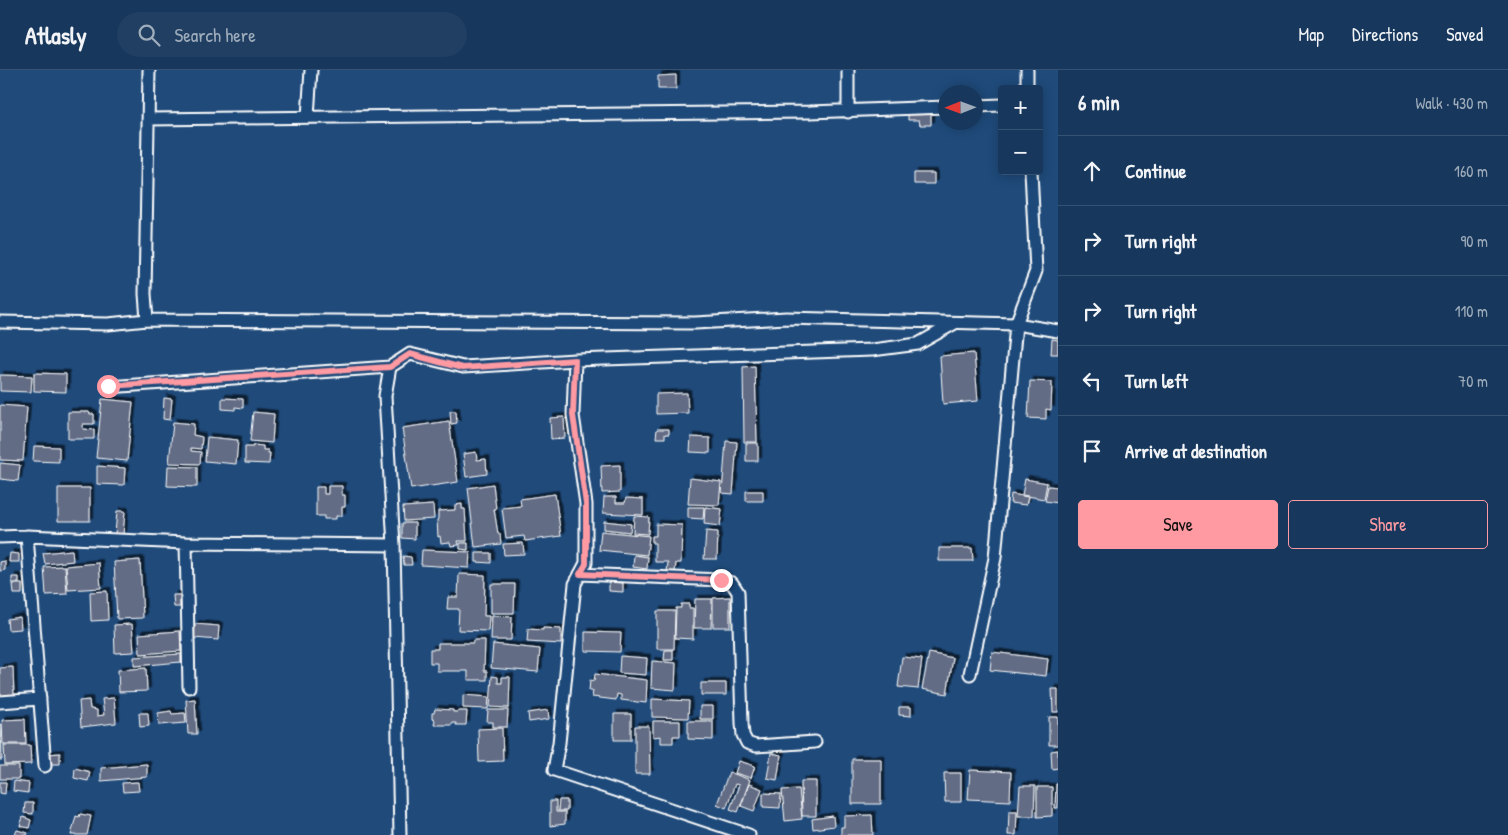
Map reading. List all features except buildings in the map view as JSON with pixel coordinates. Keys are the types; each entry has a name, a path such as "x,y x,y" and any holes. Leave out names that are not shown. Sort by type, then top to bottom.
{"street":[{"path":"147,320 145,294 149,70"},
{"path":"308,117 311,70"},
{"path":"848,70 848,112"},
{"path":"1027,70 1027,85"},
{"path":"983,106 998,105"},
{"path":"148,119 848,112 938,107"},
{"path":"970,674 995,558 1016,324 1036,272 1031,175"},
{"path":"0,322 108,324 147,320 695,322 786,318 1016,324 1058,331"},
{"path":"108,386 390,367 410,354 462,368 575,360 872,350 918,344 957,322"},
{"path":"575,360 573,415 586,504 586,564 575,584 560,743 554,770 749,835"},
{"path":"390,367 386,396 394,545 400,835"},
{"path":"0,537 27,536 186,543 394,545"},
{"path":"27,536 45,766"},
{"path":"186,543 189,687"},
{"path":"580,574 721,580 732,583 738,592 742,723 747,743 756,746 815,742"},
{"path":"0,702 40,700"}],"route":[{"path":"108,386 390,367 410,354 462,368 575,360 573,415 586,504 586,564 580,574 721,580"}]}
